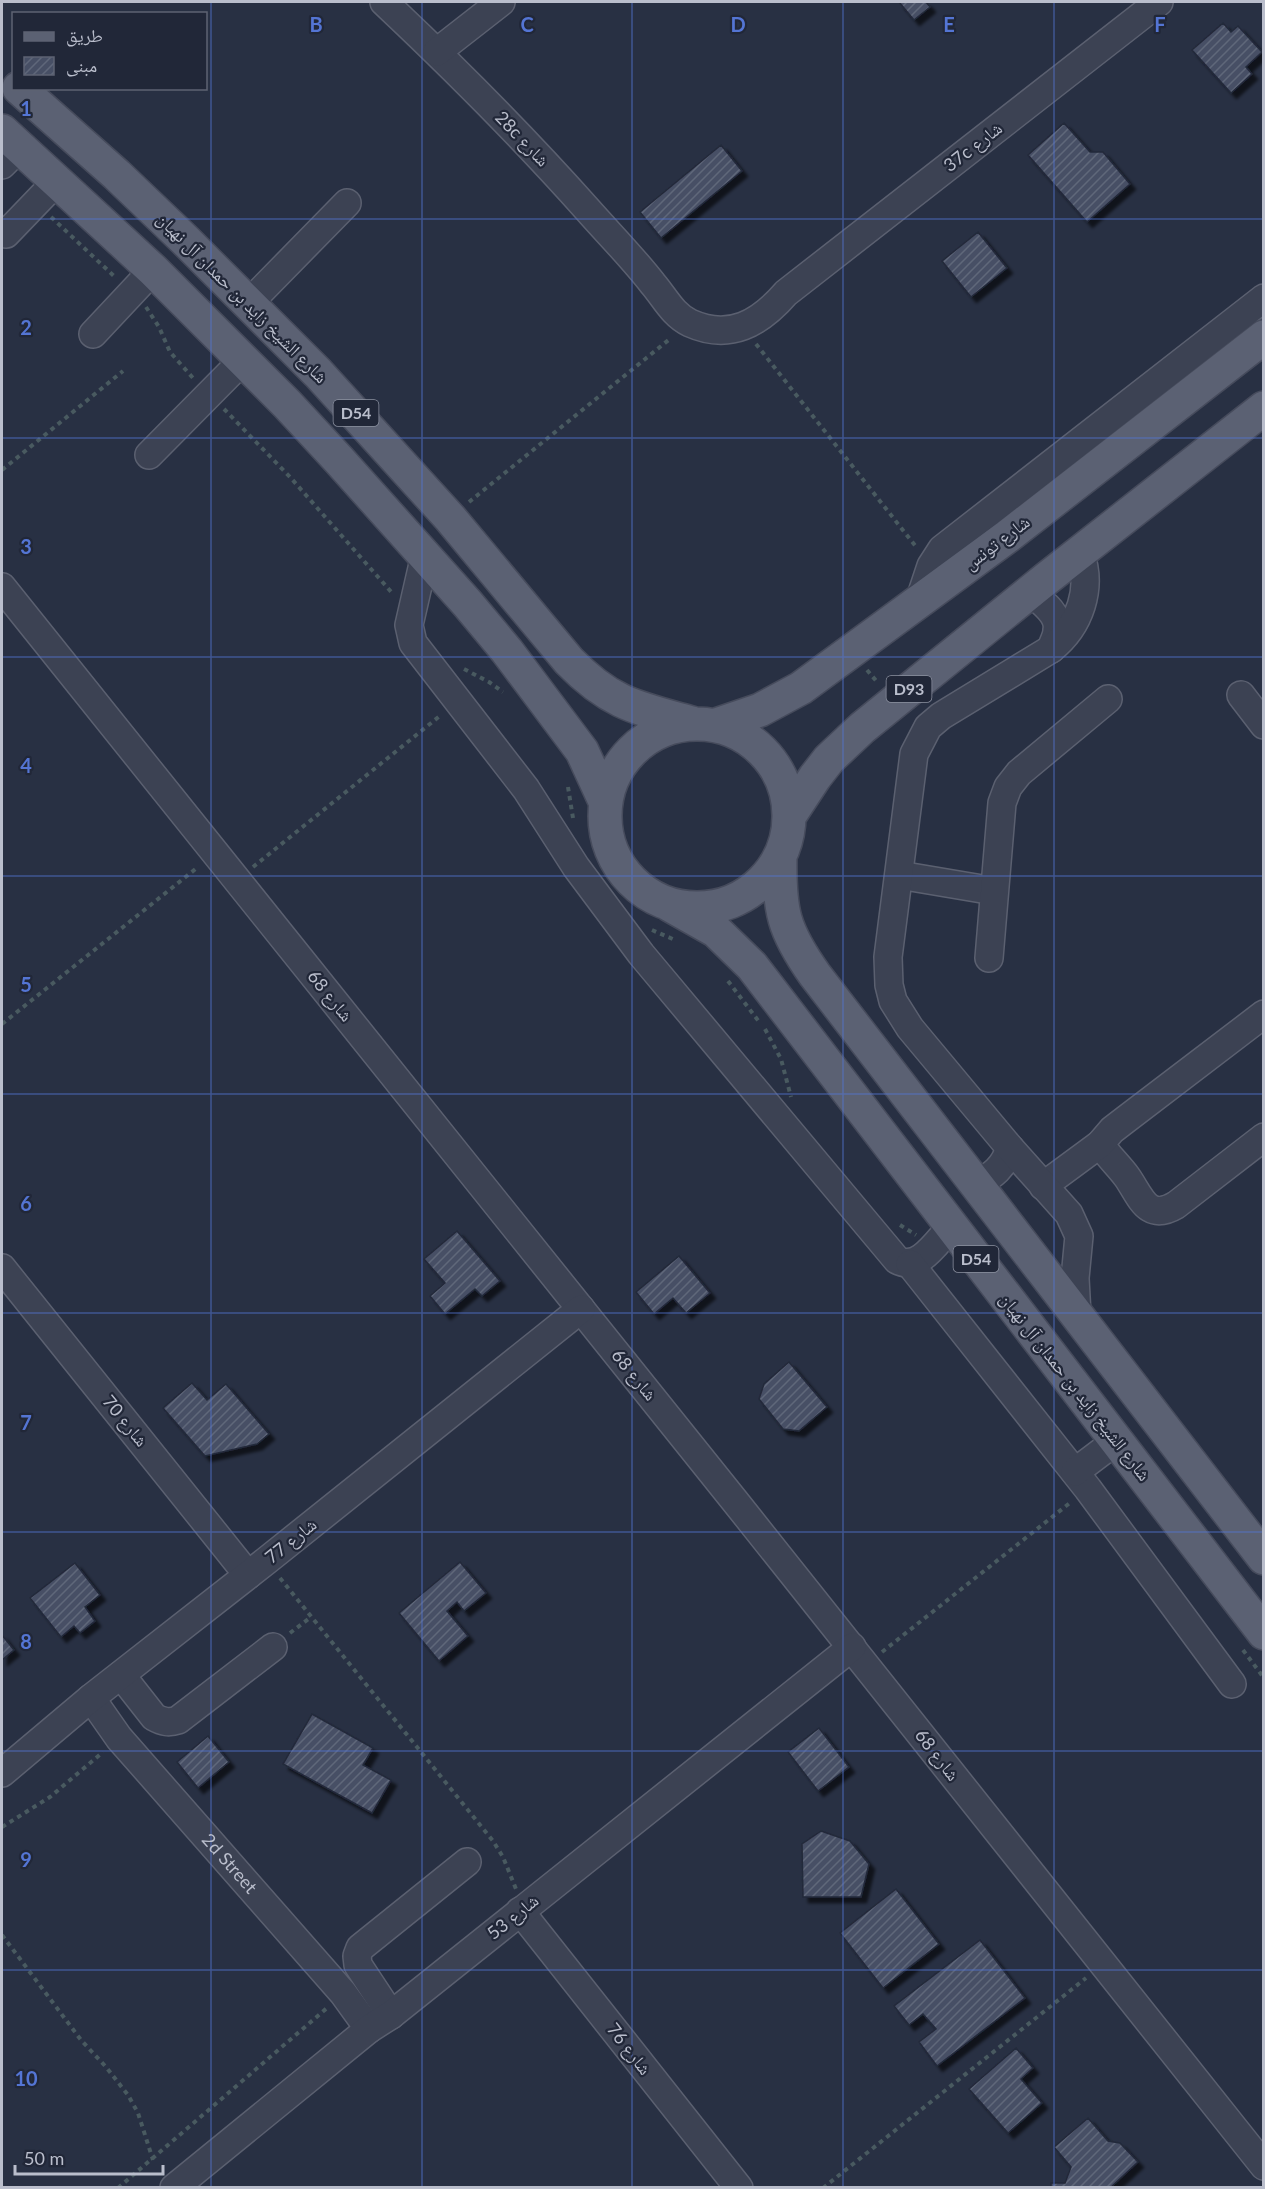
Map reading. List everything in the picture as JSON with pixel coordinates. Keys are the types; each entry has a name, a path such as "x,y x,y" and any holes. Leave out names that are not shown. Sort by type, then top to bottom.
{"main road":[{"name":"شارع الشيخ زايد بن حمدان آل نهيان","path":"21,90 185,240 318,374 450,518 569,662 587,680 608,695 632,707 704,724"},
{"name":"D54","path":"8,148 57,181 153,270 287,404 425,555 507,651 582,751 605,801"},
{"name":"شارع تونس","path":"704,724 760,710 801,688 1008,536 1263,337"},
{"name":"D93","path":"790,816 815,777 845,743 1030,592 1263,408"},
{"path":"704,724 740,733 761,748 776,767 786,790 790,816 787,836 780,856 761,882 734,900 703,908 670,905 646,894 626,876 612,854 605,828 605,801 615,771 635,747 662,730 704,724"},
{"name":"D54","path":"780,856 783,916 796,948 814,975 1263,1558"},
{"name":"شارع الشيخ زايد بن حمدان آل نهيان","path":"670,905 716,931 746,959 1263,1633"}],"street":[{"name":"28c شارع","path":"384,2 437,52 549,167 653,283 678,315 707,328 727,324"},
{"path":"437,52 501,2"},
{"name":"37c شارع","path":"727,324 745,312 786,293 1159,2"},
{"path":"6,234 57,181"},
{"path":"248,304 347,203"},
{"path":"93,334 153,270"},
{"name":"28c شارع","path":"653,283 691,308 727,324"},
{"path":"919,602 931,566 942,549 1263,298"},
{"path":"149,455 244,359"},
{"path":"1077,1315 1075,1278 1079,1236 1069,1214 1010,1148 910,1028 893,1001 889,986 888,957 914,754 928,727 968,699 1063,640 1078,614 1085,581 1080,553"},
{"path":"425,555 409,625 413,643 526,789 576,867 641,954 892,1255 903,1263 910,1264 922,1257 951,1227"},
{"name":"شارع 68","path":"2,587 859,1656 1263,2166"},
{"path":"1030,592 1051,611 1056,621 1058,629 1051,649"},
{"path":"1241,695 1263,725"},
{"path":"989,958 1002,803 1008,787 1019,773 1108,699"},
{"path":"899,875 994,891"},
{"path":"1043,1186 1100,1144 1119,1125 1263,1014"},
{"path":"1100,1144 1128,1178 1141,1200 1148,1207 1157,1211 1168,1210 1176,1205 1263,1137"},
{"path":"976,1184 1000,1169 1007,1159 1010,1148"},
{"path":"910,1264 1081,1480 1232,1684"},
{"name":"شارع 70","path":"2,1268 257,1568"},
{"name":"شارع 77","path":"2,1773 91,1698 581,1309"},
{"path":"1081,1480 1116,1441"},
{"path":"121,1675 154,1717 170,1722 178,1720 273,1647"},
{"name":"شارع 53","path":"174,2187 201,2179 380,2022 520,1911 859,1656"},
{"name":"2d Street","path":"91,1698 119,1737 344,1994 380,2022"},
{"path":"380,2022 358,1965 357,1956 360,1948 467,1862"},
{"name":"شارع 76","path":"520,1911 739,2187"}],"path":[{"path":"450,518 690,322"},
{"path":"727,324 931,566"},
{"path":"2,470 123,370"},
{"path":"459,666 489,682 507,696"},
{"path":"237,880 458,702"},
{"path":"566,779 571,796 574,825"},
{"path":"2,1024 215,853"},
{"path":"859,1656 1081,1480"},
{"path":"257,1568 493,1841 511,1874 520,1911"},
{"path":"2,1827 50,1797 119,1737"},
{"path":"2,1935 81,2040 128,2095 138,2113 153,2160"},
{"path":"823,2187 1103,1964"},
{"path":"118,2187 153,2160 344,1994"}],"building":[{"path":"899,2 926,2 930,7 914,20"},
{"path":"1223,23 1231,32 1238,26 1262,52 1246,67 1252,74 1231,93 1192,50"},
{"path":"1064,123 1090,152 1103,152 1130,184 1087,222 1028,155"},
{"path":"721,145 742,171 661,238 640,212"},
{"path":"978,232 1007,268 971,297 942,261"},
{"path":"457,1231 500,1281 482,1296 475,1289 445,1314 430,1296 445,1283 424,1259"},
{"path":"679,1256 710,1293 686,1313 673,1298 654,1314 636,1292"},
{"path":"789,1362 827,1407 799,1431 783,1429 759,1399 764,1384"},
{"path":"192,1383 207,1400 226,1384 269,1434 257,1444 205,1456 163,1408"},
{"path":"460,1562 486,1593 464,1611 457,1602 447,1611 468,1636 439,1661 399,1613"},
{"path":"75,1563 100,1595 85,1607 95,1621 80,1633 74,1626 61,1637 30,1598"},
{"path":"2,1635 14,1650 2,1660"},
{"path":"312,1714 373,1748 363,1765 391,1780 372,1813 283,1764"},
{"path":"819,1728 849,1767 818,1791 788,1752"},
{"path":"208,1736 229,1762 198,1788 177,1762"},
{"path":"821,1831 850,1841 869,1864 861,1897 803,1897 802,1844"},
{"path":"896,1889 939,1944 883,1988 840,1933"},
{"path":"980,1940 1025,1998 937,2066 919,2042 936,2029 923,2014 909,2025 894,2006"},
{"path":"1016,2048 1033,2068 1021,2079 1042,2103 1008,2133 969,2089"},
{"path":"1088,2118 1108,2141 1120,2143 1138,2162 1110,2188 1051,2188 1051,2183 1065,2183 1071,2167 1054,2147"}]}
